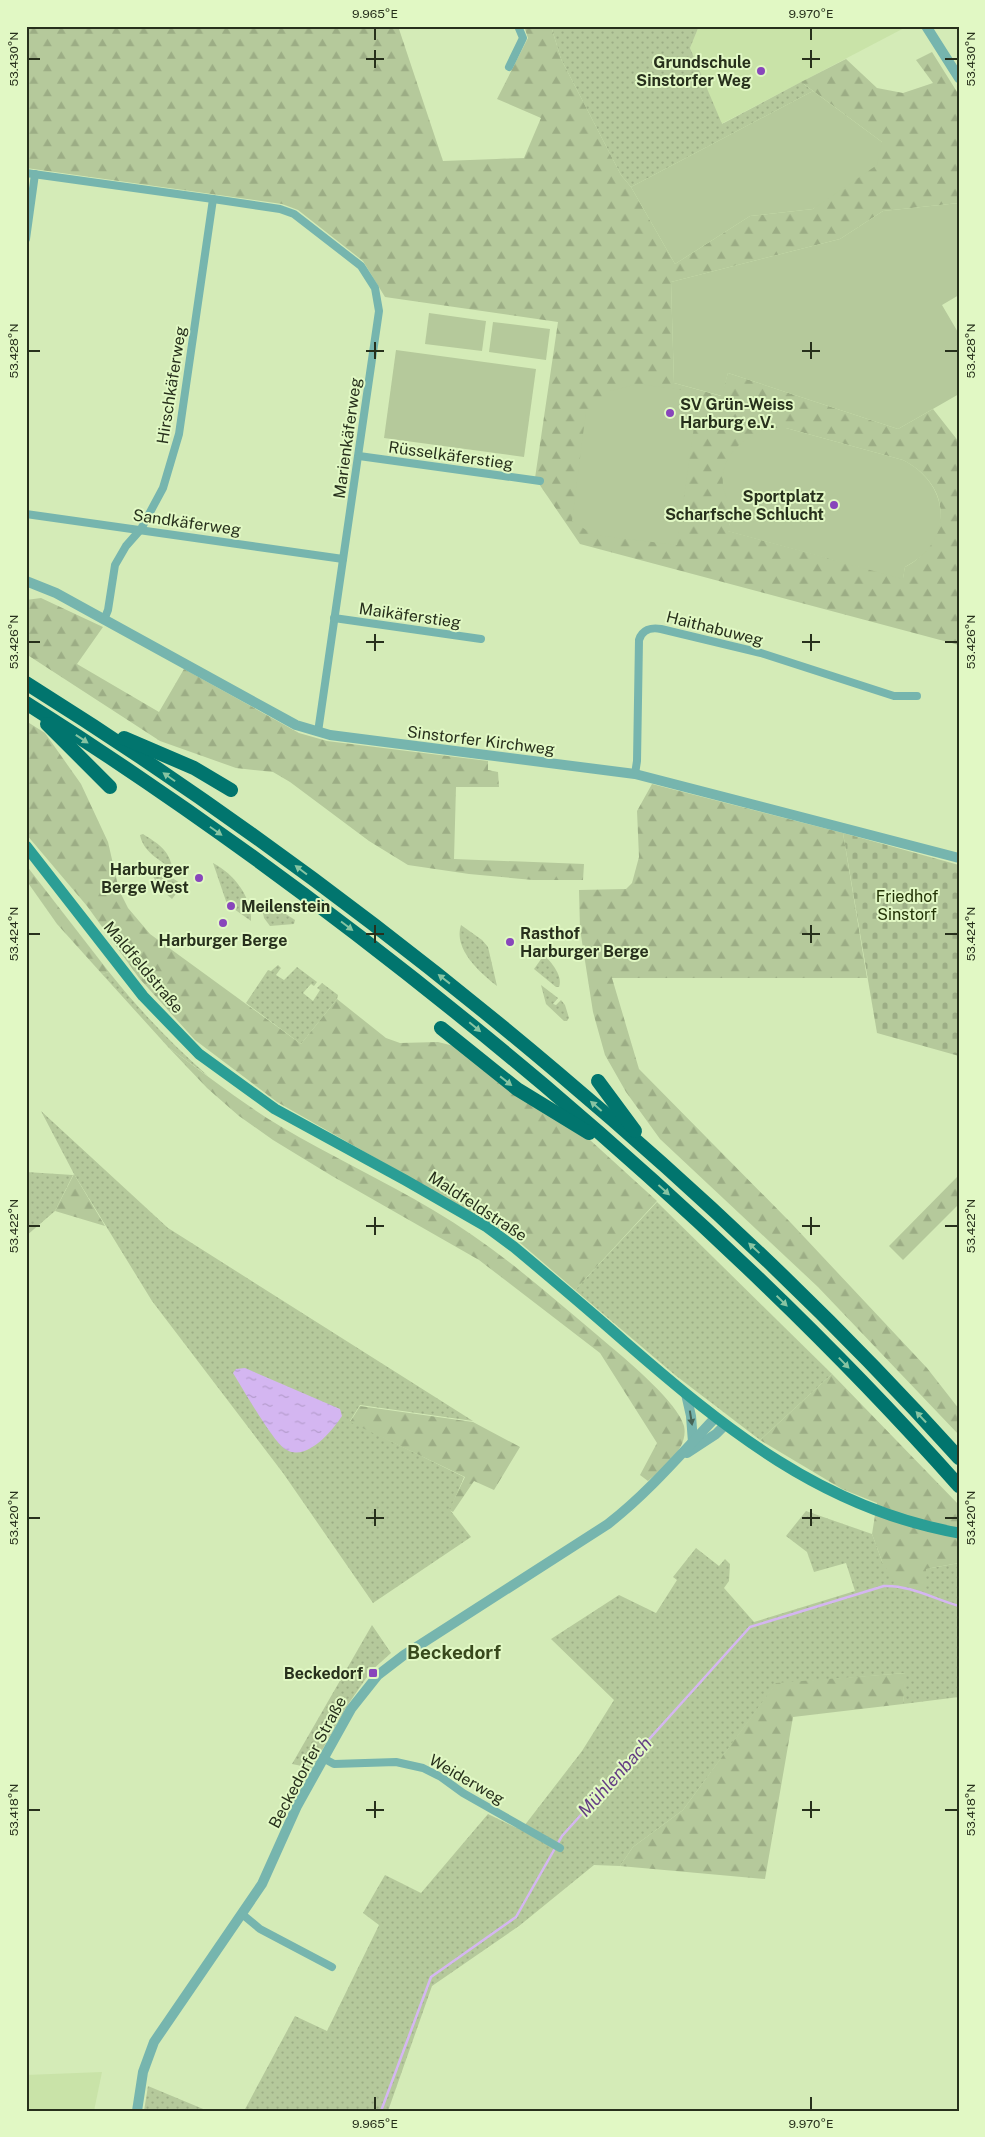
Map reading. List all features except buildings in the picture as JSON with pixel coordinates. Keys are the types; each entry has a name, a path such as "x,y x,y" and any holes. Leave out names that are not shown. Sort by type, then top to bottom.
{"highway":[{"path":"26,683 83,718 266,844 379,928 479,1006 660,1161 814,1306 956,1455"},
{"path":"26,704 71,746 110,787"},
{"path":"26,704 219,832 369,943 456,1011 628,1157 810,1328 959,1486"},
{"path":"83,718 194,768 231,790"},
{"path":"441,1028 517,1089 628,1157"},
{"path":"598,1081 618,1110 660,1161"}],"main road":[{"name":"Maldfeldstraße","path":"26,846 143,996 199,1054 275,1109 487,1227 514,1247 715,1418 780,1463 837,1494 895,1518 959,1533"}],"street":[{"path":"509,67 522,38 518,26"},
{"path":"926,26 959,78"},
{"name":"Marienkäferweg","path":"26,173 280,209 294,214 360,266 375,288 379,311 318,732"},
{"path":"26,239 36,174"},
{"name":"Hirschkäferweg","path":"104,620 108,610 115,565 126,546 141,529 163,488 179,434 213,199"},
{"name":"Rüsselkäferstieg","path":"359,456 540,481"},
{"name":"Sandkäferweg","path":"26,514 343,559"},
{"name":"Sinstorfer Kirchweg","path":"26,580 56,593 296,725 318,732 409,746 635,774 959,858"},
{"name":"Maikäferstieg","path":"334,618 481,639"},
{"name":"Haithabuweg","path":"635,774 637,762 639,640 643,632 651,628 761,653 894,696 917,696"},
{"path":"686,1394 691,1416 692,1442"},
{"name":"Beckedorfer Straße","path":"137,2111 143,2072 154,2042 262,1884 297,1806 323,1758 351,1709 378,1675 404,1655 608,1524 629,1507 678,1459 715,1418"},
{"name":"Beckedorfer Straße","path":"678,1459 712,1437 726,1425"},
{"name":"Weiderweg","path":"323,1758 334,1764 385,1762 409,1764 423,1768 442,1777 463,1793 560,1848"},
{"path":"242,1914 260,1929 332,1967"}],"shaded area":[{"name":"Grundschule Sinstorfer Weg","path":"699,26 908,26 721,124 690,48"},
{"path":"102,2072 94,2111 26,2111 26,2075"}],"green space":[{"path":"26,26 398,26 443,161 524,158 541,118 497,99 528,38 524,26 551,26 561,59 621,175 631,187 675,264 750,216 813,209 882,142 801,82 846,59 877,88 903,93 933,83 916,60 932,52 959,95 959,203 883,211 840,239 671,282 674,383 721,396 728,373 898,429 933,409 959,442 959,645 580,544 535,478 558,322 385,297 363,261 298,210 282,204 26,168","holes":["773,428 786,428 903,460 915,467 932,485 938,496 940,507 937,532 922,555 905,567 903,578 728,531 732,515"]},
{"path":"551,26 699,26 690,48 722,124 801,82 813,91 631,187 621,175 561,59"},
{"path":"813,91 882,142 877,165 813,209 750,216 675,264 631,187"},
{"path":"959,203 959,295 942,305 959,334 959,394 898,429 728,373 722,396 674,383 671,282 840,239 883,211"},
{"path":"429,313 486,321 482,351 425,344"},
{"path":"493,322 550,329 546,360 489,352"},
{"path":"396,350 536,369 524,457 384,438"},
{"path":"638,384 699,392 677,545 594,535 572,521 586,411 610,391"},
{"name":"Sportplatz Scharfsche Schlucht","path":"773,428 786,428 903,460 919,471 931,484 938,498 941,514 939,529 932,543 921,556 905,567 903,579 727,531 732,516 723,485 723,474 730,455 753,435"},
{"path":"41,598 103,627 77,664 159,712 184,669 299,733 327,741 488,761 488,770 498,772 499,787 456,787 454,859 584,864 583,880 533,880 469,874 408,865 369,841 290,782 273,772 236,768 160,741 26,654 26,600"},
{"path":"26,721 45,733 81,784 108,842 119,890 128,908 150,934 301,1044 337,999 386,1038 400,1043 438,1042 454,1046 512,1092 590,1140 657,1201 575,1290 511,1235 277,1102 195,1040 139,978 87,906 26,834"},
{"path":"652,784 843,833 867,978 612,978 639,1069 791,1223 927,1368 959,1409 959,1435 818,1287 660,1139 626,1092 605,1055 593,1012 580,929 579,890 626,889 632,883 639,857 637,811"},
{"name":"Friedhof Sinstorf","path":"843,833 959,865 959,1056 877,1033"},
{"path":"143,834 165,851 172,866 169,867 147,850 140,835"},
{"path":"213,863 228,873 240,887 251,912 251,921 227,904"},
{"path":"151,864 183,885 172,899 155,880 150,870 149,865"},
{"path":"26,865 109,972 102,974 57,924 26,880"},
{"path":"266,903 295,920 294,924 270,926 264,918 262,908"},
{"path":"461,925 482,940 488,947 497,986 476,967 464,951 461,943"},
{"path":"544,955 558,974 559,987 556,987 534,969"},
{"path":"278,965 281,968 276,975 284,980 297,967 317,982 314,986 311,984 303,993 313,1001 320,990 317,988 322,983 338,995 337,999 301,1044 246,1003 268,970 271,971"},
{"path":"109,972 156,1026 208,1076 169,1048 102,974"},
{"path":"541,985 558,998 553,1004 556,1005 561,1000 565,1005 569,1018 567,1021 564,1021 546,1004"},
{"path":"169,1048 266,1117 433,1210 503,1257 524,1274 629,1362 673,1406 684,1426 684,1434 682,1442 673,1457 648,1481 640,1475 657,1443 600,1353 479,1260 332,1176 273,1140 239,1116 207,1088"},
{"path":"41,1111 168,1228 473,1421 360,1405 350,1421 464,1477 450,1510 471,1537 373,1603 283,1473 152,1301 74,1174"},
{"path":"26,1172 73,1175 55,1211 26,1236"},
{"path":"74,1174 105,1226 55,1211"},
{"path":"959,1175 959,1204 903,1260 889,1246"},
{"path":"657,1202 832,1374 760,1440 675,1375 575,1290"},
{"path":"832,1374 959,1505 959,1563 926,1569 925,1591 900,1585 883,1564 872,1534 877,1503 842,1489 760,1440"},
{"path":"360,1406 473,1422 520,1447 494,1490 474,1481 453,1512 449,1510 465,1477 350,1422"},
{"path":"806,1511 872,1534 883,1564 926,1569 959,1563 959,1697 903,1704 905,1673 776,1684 683,1810 633,1847 620,1866 594,1865 519,1926 432,1986 388,2111 244,2111 295,2016 327,2031 379,1925 363,1913 385,1875 421,1893 488,1814 521,1830 582,1751 614,1700 551,1639 619,1595 656,1613 677,1580 673,1577 696,1548 719,1566 725,1559 730,1564 729,1581 724,1588 754,1622 855,1591 846,1563 814,1572 807,1552 786,1536"},
{"path":"372,1625 391,1653 371,1671 347,1706 312,1768 292,1764"},
{"path":"906,1673 903,1704 793,1717 765,1879 620,1866 633,1847 683,1810 776,1683"},
{"path":"148,2086 208,2111 144,2111"}],"water":[{"path":"245,1368 340,1409 342,1416 325,1437 310,1449 293,1452 285,1449 265,1425 233,1373 236,1369"}],"waterway":[{"name":"Mühlenbach","path":"381,2111 431,1977 516,1917 562,1836 750,1627 884,1586 913,1590 959,1606"}],"place":[{"name":"Grundschule Sinstorfer Weg","path":"761,71"},
{"name":"SV Grün-Weiss Harburg e.V.","path":"670,413"},
{"name":"Sportplatz Scharfsche Schlucht","path":"834,505"},
{"name":"Harburger Berge West","path":"199,878"},
{"name":"Meilenstein","path":"231,906"},
{"name":"Harburger Berge","path":"223,923"},
{"name":"Rasthof Harburger Berge","path":"510,942"},
{"name":"Beckedorf","path":"373,1673"}],"district":[{"name":"Beckedorf","path":"454,1652"}]}
